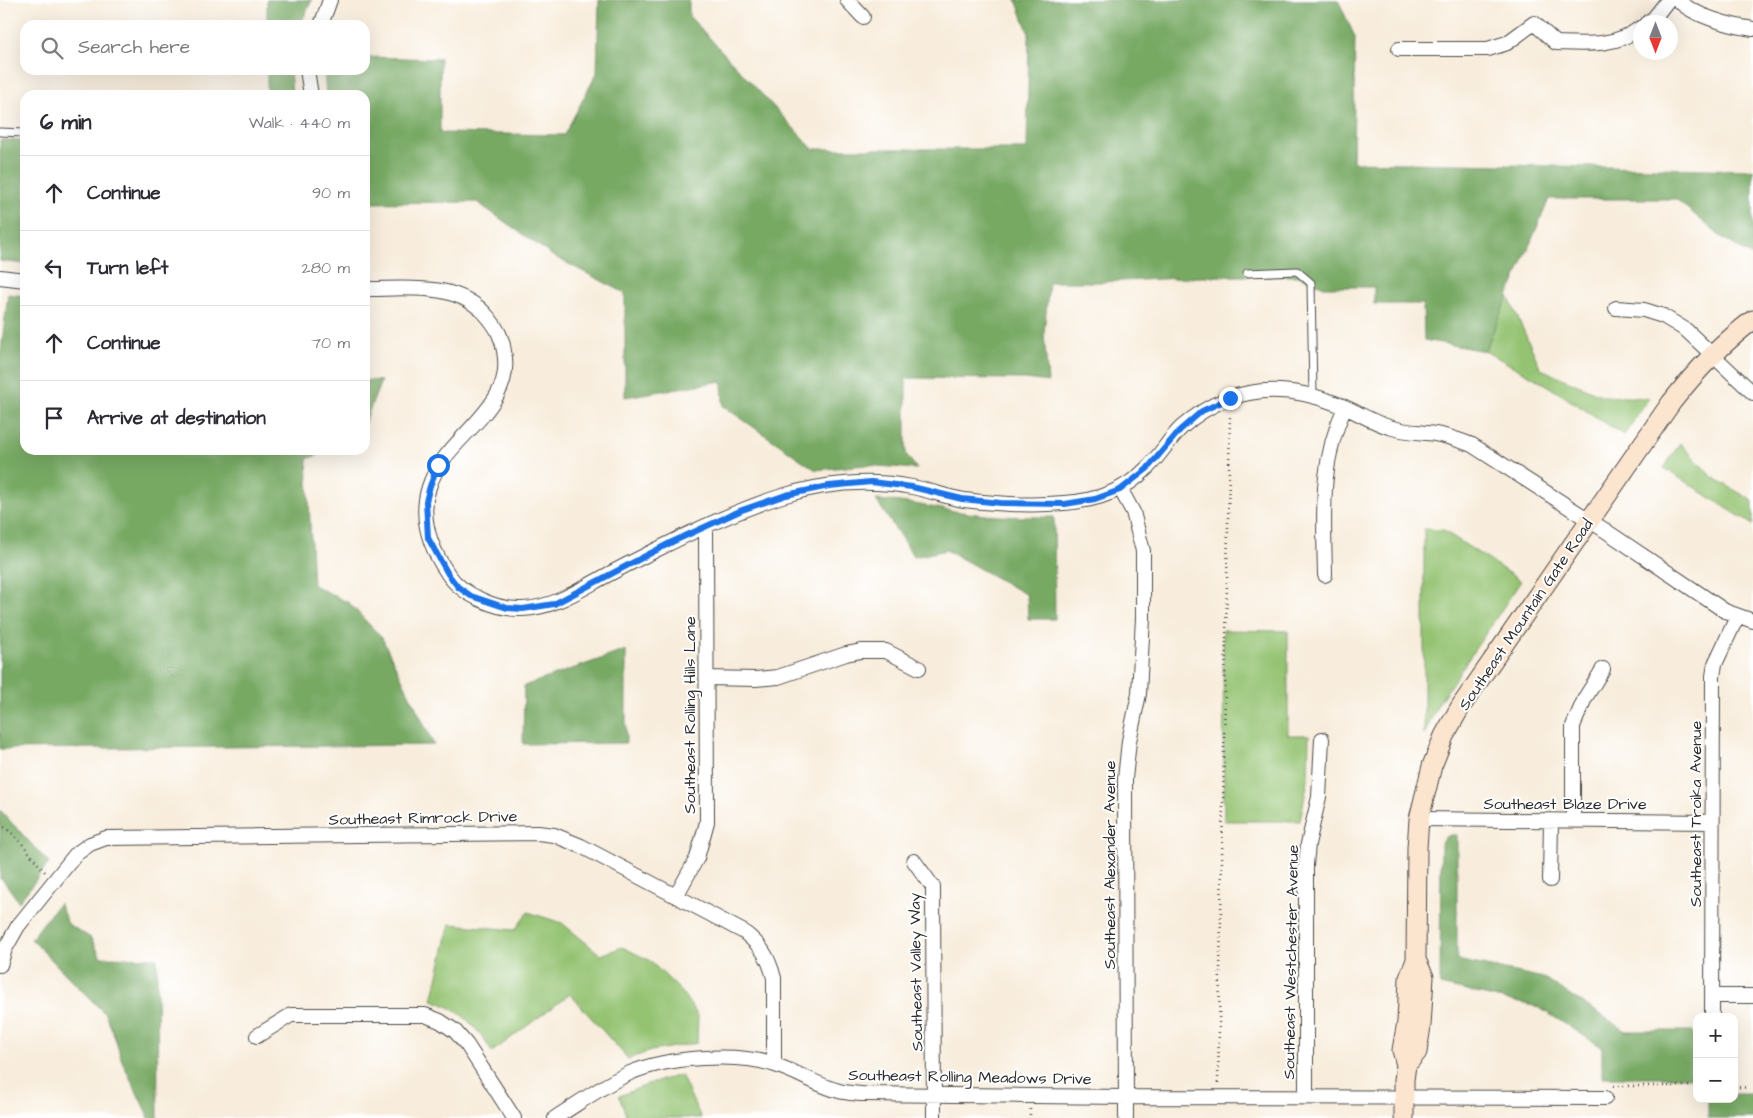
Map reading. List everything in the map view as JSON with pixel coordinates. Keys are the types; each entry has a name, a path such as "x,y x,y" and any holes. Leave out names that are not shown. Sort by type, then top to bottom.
{"street":[{"path":"323,20 330,0"},
{"path":"847,0 863,17"},
{"path":"1654,15 1668,0"},
{"path":"1678,0 1705,16 1734,27 1753,29"},
{"path":"1399,49 1488,49 1507,43 1534,23 1556,44 1598,45 1633,34"},
{"path":"308,75 310,90"},
{"path":"0,277 20,279"},
{"path":"370,290 432,289 451,292 480,307 502,338 506,362 504,381 497,396 479,421 451,448 438,465 426,501 428,538 448,574 458,587 471,596 507,608 523,609 554,604 672,542 742,510 786,495 838,485 871,482 912,487 962,499 1001,503 1065,504 1095,499 1120,490 1147,469 1180,430 1202,411 1243,393 1269,389 1312,395 1392,428 1456,438 1472,445 1725,611 1737,617 1753,621"},
{"path":"1616,308 1644,310 1663,316 1686,330 1753,393"},
{"name":"Southeast Mountain Gate Road","path":"1404,1118 1406,1064 1417,1052 1422,1026 1424,977 1416,960 1418,819 1436,754 1461,706 1671,403 1712,355 1753,320"},
{"path":"1325,575 1324,497 1328,452 1336,426 1345,407"},
{"name":"Southeast Alexander Avenue","path":"1120,490 1133,512 1143,560 1143,618 1139,694 1129,742 1125,779 1126,1118"},
{"name":"Southeast Rolling Hills Lane","path":"676,896 697,858 707,822 706,526"},
{"name":"Southeast Troika Avenue","path":"1712,1013 1713,676 1716,664 1737,617"},
{"path":"707,678 755,679 778,677 846,654 861,651 886,651 919,668"},
{"path":"1573,821 1573,726 1585,698 1602,669"},
{"name":"Southeast Westchester Avenue","path":"1306,1097 1306,865 1308,844 1319,797 1322,738"},
{"name":"Southeast Blaze Drive","path":"1418,819 1712,822"},
{"path":"1550,880 1551,821"},
{"name":"Southeast Rimrock Drive","path":"0,965 5,949 18,926 76,854 90,844 106,838 538,833 554,835 581,846 744,932 758,944 765,953 774,978 774,1064"},
{"name":"Southeast Valley Way","path":"914,860 933,887 934,1118"},
{"path":"1712,996 1753,996"},
{"path":"256,1036 291,1016 425,1015 440,1021 456,1031 514,1118"},
{"name":"Southeast Rolling Meadows Drive","path":"555,1118 630,1073 691,1059 723,1058 774,1064 838,1091 861,1094 1126,1097 1404,1097 1606,1092"}],"lane":[{"path":"0,132 20,133"},
{"path":"1248,273 1297,271 1311,283 1312,395"}],"path":[{"path":"1217,1097 1230,398"},
{"path":"0,824 27,848 42,868"},
{"path":"1606,1092 1693,1086"},
{"path":"1738,1087 1753,1088"}],"green space":[{"path":"267,0 312,0 302,20 267,20"},
{"path":"599,0 689,0 689,16 813,149 1027,149 1029,34 1016,0 1338,0 1355,37 1353,162 1753,170 1753,257 1720,236 1676,199 1549,199 1485,351 1424,340 1423,304 1374,304 1374,287 1324,287 1299,276 1221,276 1101,282 1049,282 1044,333 1048,382 1026,379 906,378 906,454 917,469 865,465 816,470 723,406 722,381 625,397 625,293 553,256 477,202 370,203 370,90 326,90 324,75 370,75 370,57 440,59 440,133 564,135 597,73"},
{"path":"267,75 290,75 292,90 267,90"},
{"path":"0,140 20,140 20,263 0,261"},
{"path":"8,294 20,295 20,455 318,455 307,459 313,585 349,603 382,638 434,745 0,749 0,359"},
{"path":"1508,296 1541,369 1603,396 1649,398 1624,435 1540,381 1485,351"},
{"path":"370,380 381,381 370,409"},
{"path":"1680,443 1711,476 1753,501 1753,525 1664,468"},
{"path":"876,500 979,514 1054,517 1055,619 1028,619 1027,595 946,550 914,557"},
{"path":"1424,529 1443,530 1521,581 1438,704 1424,735"},
{"path":"1223,630 1288,631 1288,735 1309,735 1308,780 1300,821 1224,821"},
{"path":"626,650 626,743 523,744 524,686"},
{"path":"0,810 49,863 19,902 3,880 0,879"},
{"path":"1450,835 1457,835 1457,960 1544,978 1626,1031 1693,1031 1693,1077 1602,1077 1602,1047 1538,1007 1440,985 1441,844 1444,838"},
{"path":"59,903 68,924 91,938 101,957 157,958 158,1118 149,1118 122,1061 105,1014 31,939"},
{"path":"528,912 562,923 601,955 622,947 649,960 681,991 698,1016 697,1043 651,1051 628,1059 570,994 492,1052 467,1020 452,1008 432,1000 450,924 515,930"},
{"path":"681,1075 701,1118 627,1118 619,1096 654,1082"},
{"path":"1738,1094 1753,1094 1753,1118 1708,1118 1708,1103 1738,1103"}],"route":[{"path":"438,465 426,501 428,538 448,574 458,587 471,596 507,608 523,609 554,604 672,542 742,510 786,495 829,486 871,482 912,487 962,499 1001,503 1065,504 1095,499 1120,490 1147,469 1180,430 1202,411 1230,398"}]}
